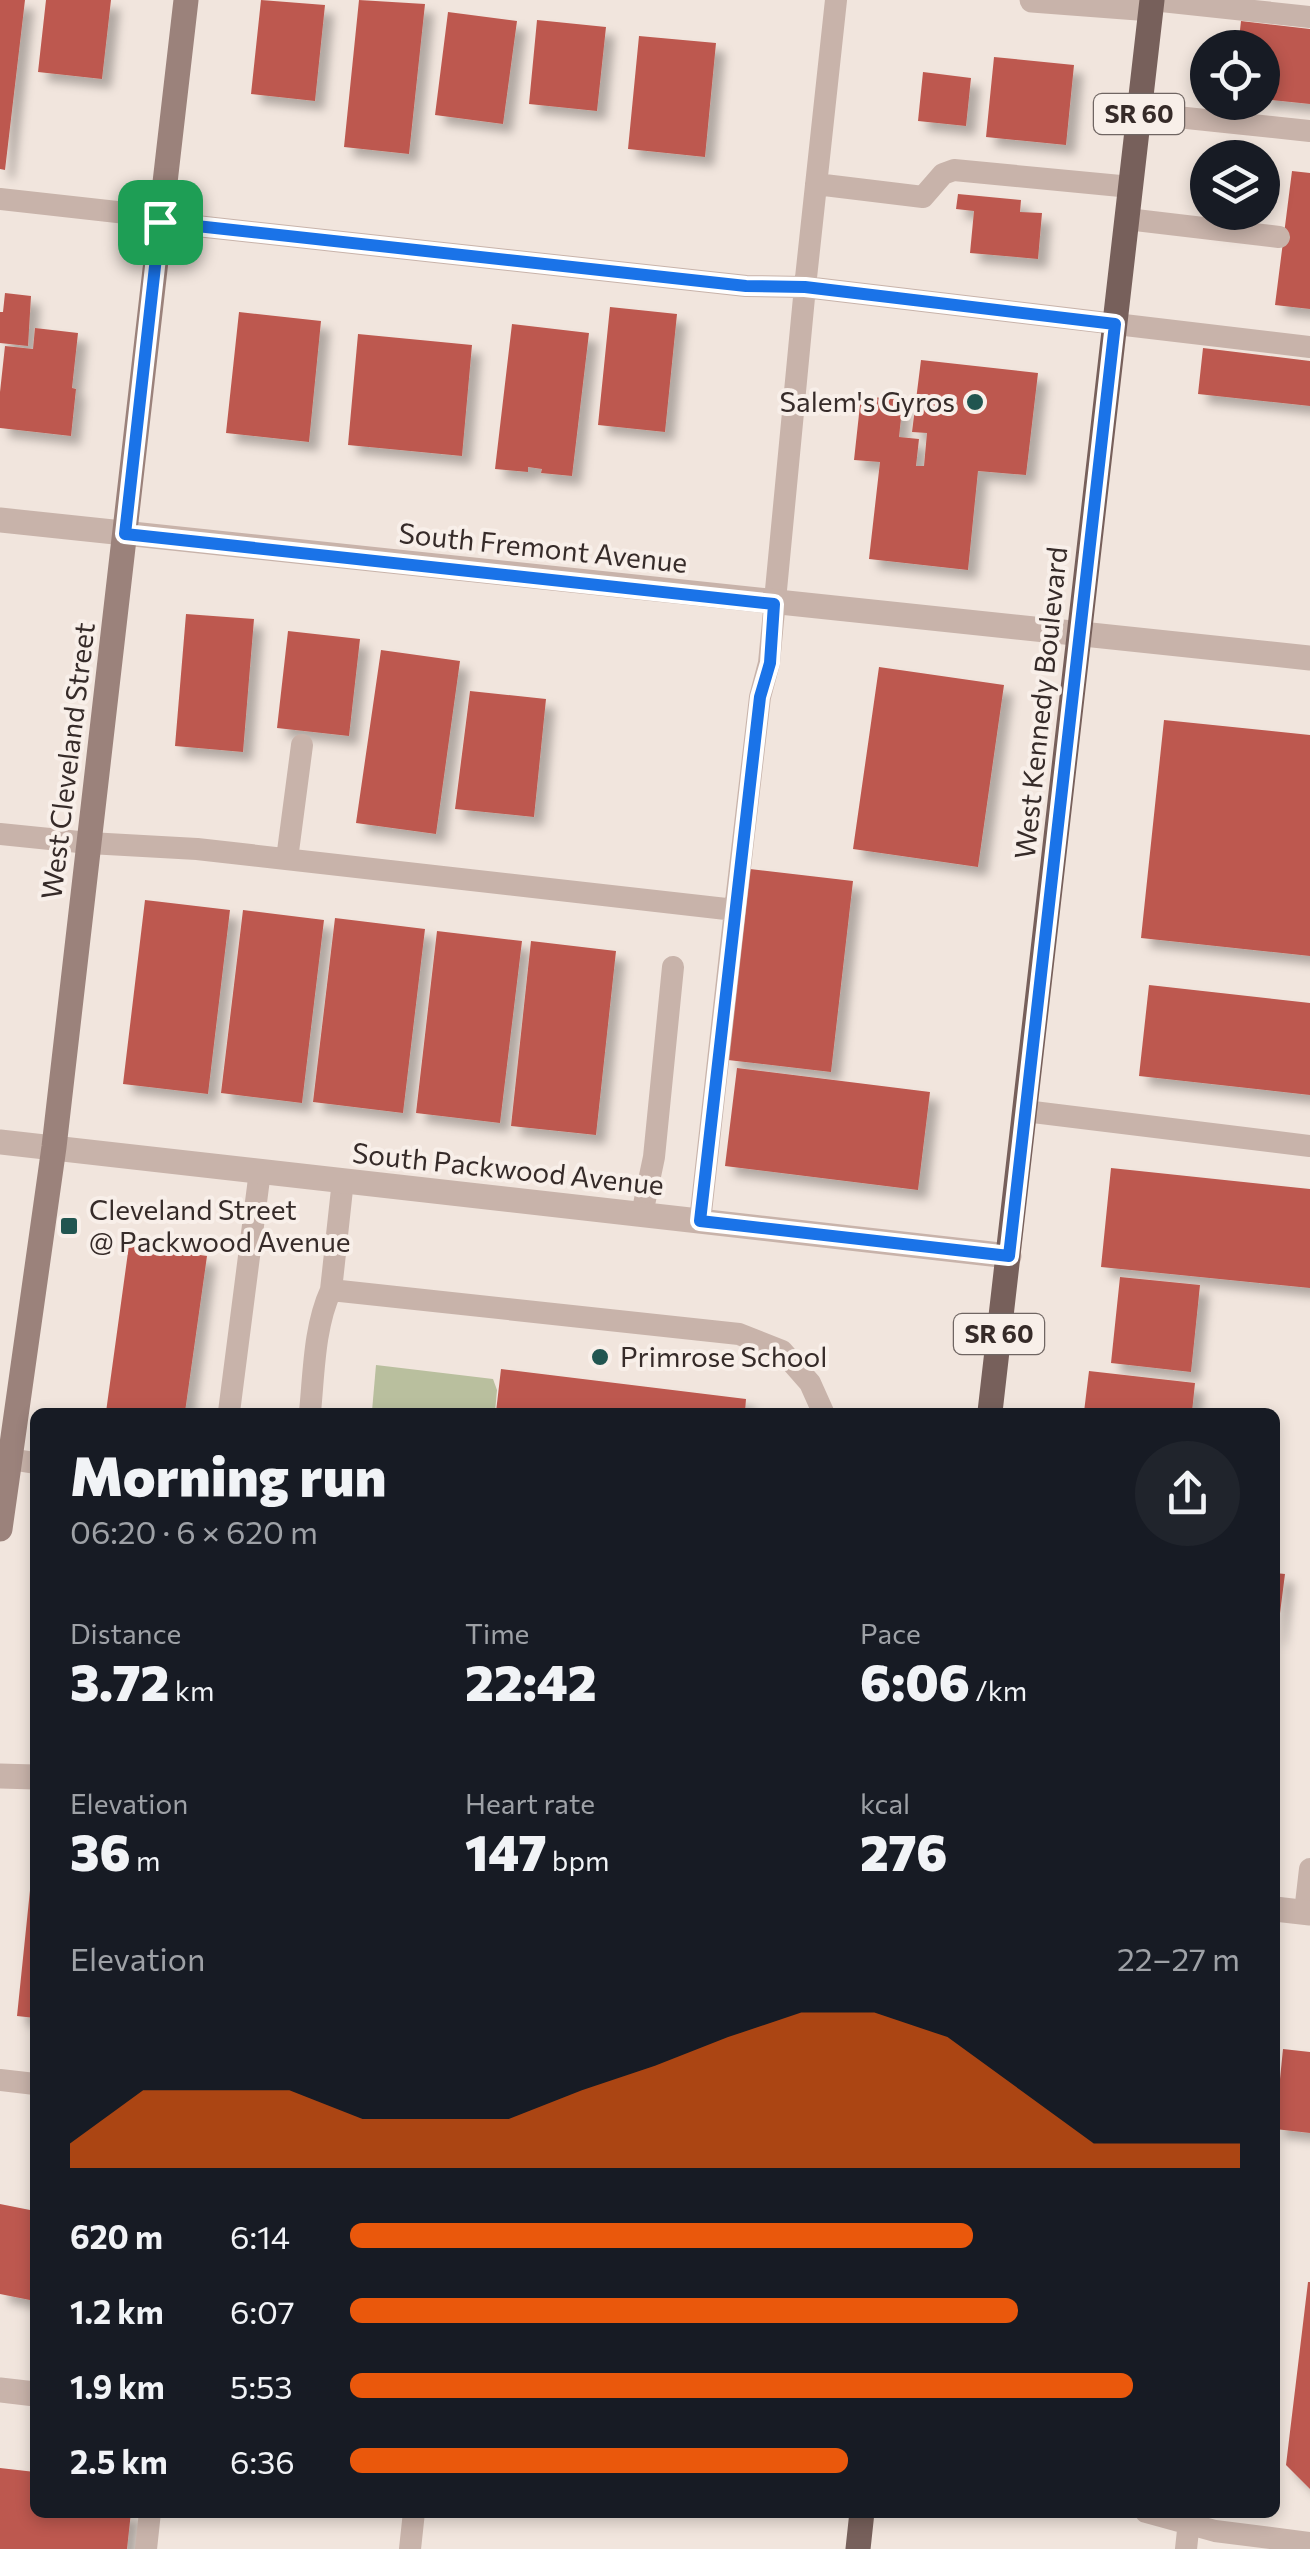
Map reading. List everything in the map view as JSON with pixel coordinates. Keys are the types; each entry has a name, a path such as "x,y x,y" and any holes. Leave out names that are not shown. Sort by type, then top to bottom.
{"main road":[{"name":"West Cleveland Street","path":"0,1528 22,1461 54,1148 186,0"},
{"name":"West Kennedy Boulevard","path":"990,1408 1151,3"},
{"path":"858,2549 861,2518"}],"street":[{"path":"1032,0 1151,3"},
{"name":"South Fremont Avenue","path":"0,520 1310,658"},
{"name":"South Packwood Avenue","path":"0,1142 1009,1256"},
{"path":"0,1776 30,1777"},
{"path":"1280,1909 1308,1912"},
{"path":"0,2390 30,2393"}],"lane":[{"path":"700,1221 760,697 770,663 836,0"},
{"path":"1151,3 1310,17"},
{"path":"1139,114 1310,131"},
{"path":"816,184 923,197 943,174 954,170 1130,188"},
{"path":"0,199 1310,347"},
{"path":"1126,219 1279,236"},
{"path":"287,859 302,745"},
{"path":"0,834 198,849 735,910"},
{"path":"642,1214 654,1155 673,966"},
{"path":"1025,1112 1310,1146"},
{"path":"230,1408 260,1171"},
{"path":"310,1408 318,1335 331,1290 343,1180"},
{"path":"331,1290 739,1334 782,1350 810,1383 821,1408"},
{"path":"1308,1912 1310,1869"},
{"path":"0,2080 30,2083"},
{"path":"146,2549 149,2518"},
{"path":"410,2549 413,2518"},
{"path":"1186,2549 1189,2518 1214,2531 1310,2544"}],"green space":[{"path":"376,1365 493,1379 497,1390 495,1408 372,1408"}],"building":[{"path":"0,0 25,0 5,170 0,169"},
{"path":"46,0 111,0 102,79 38,72"},
{"path":"261,0 325,5 315,101 251,94"},
{"path":"359,0 425,4 409,154 344,147"},
{"path":"448,12 517,21 503,124 435,115"},
{"path":"537,20 606,27 597,111 529,104"},
{"path":"1241,21 1310,29 1310,104 1280,101 1280,30 1240,30"},
{"path":"639,36 716,43 705,157 628,149"},
{"path":"994,57 1074,65 1066,145 986,137"},
{"path":"923,72 971,78 966,126 918,121"},
{"path":"1292,171 1310,173 1310,309 1275,305"},
{"path":"958,194 1021,200 1020,212 1042,213 1038,259 970,253 974,211 956,209"},
{"path":"5,293 31,296 28,346 0,343 0,312"},
{"path":"610,307 677,314 665,432 598,425"},
{"path":"239,312 321,321 309,442 226,433"},
{"path":"512,324 589,333 572,476 541,473 542,469 528,467 528,472 495,469"},
{"path":"35,328 78,333 71,436 0,428 5,346 33,349"},
{"path":"358,334 472,345 462,456 348,445"},
{"path":"1203,348 1310,361 1310,406 1198,394"},
{"path":"921,360 1038,373 1026,475 978,471 968,570 869,559 880,462 854,460 861,396 903,400 899,437 919,439 916,466 924,466 927,433 912,432"},
{"path":"186,614 254,619 243,752 175,746"},
{"path":"288,631 360,639 349,736 277,728"},
{"path":"381,650 460,661 436,834 356,823"},
{"path":"879,667 1004,685 978,867 853,849"},
{"path":"470,691 546,699 534,817 455,809"},
{"path":"1164,720 1310,735 1310,956 1141,938"},
{"path":"750,869 853,881 831,1072 728,1060"},
{"path":"145,900 230,910 208,1094 123,1084"},
{"path":"243,910 324,920 302,1103 221,1093"},
{"path":"335,918 425,929 403,1113 313,1102"},
{"path":"437,931 522,941 500,1123 416,1113"},
{"path":"531,941 616,951 596,1135 511,1126"},
{"path":"1149,985 1310,1003 1310,1095 1139,1076"},
{"path":"737,1068 930,1092 918,1190 725,1166"},
{"path":"1111,1168 1310,1189 1310,1288 1101,1267"},
{"path":"129,1245 207,1256 186,1408 107,1408"},
{"path":"1120,1277 1200,1285 1191,1372 1111,1363"},
{"path":"501,1369 746,1399 745,1408 496,1408"},
{"path":"1089,1371 1195,1383 1192,1408 1084,1408"},
{"path":"1280,1574 1285,1574 1280,1613"},
{"path":"30,1890 30,2017 17,2016"},
{"path":"1283,2049 1310,2052 1310,2133 1280,2130"},
{"path":"0,2204 30,2210 30,2300 0,2294"},
{"path":"1310,2282 1310,2489 1286,2465"},
{"path":"0,2468 30,2471 30,2518 130,2518 127,2549 0,2549"}],"place":[{"name":"Salem's Gyros","path":"975,402"},
{"name":"Cleveland Street @ Packwood Avenue","path":"69,1226"},
{"name":"Primrose School","path":"600,1357"}],"route":[{"path":"160,222 746,286 805,287 1115,324 1009,1256 700,1221 760,697 770,663 774,604 125,534 160,222"}]}
